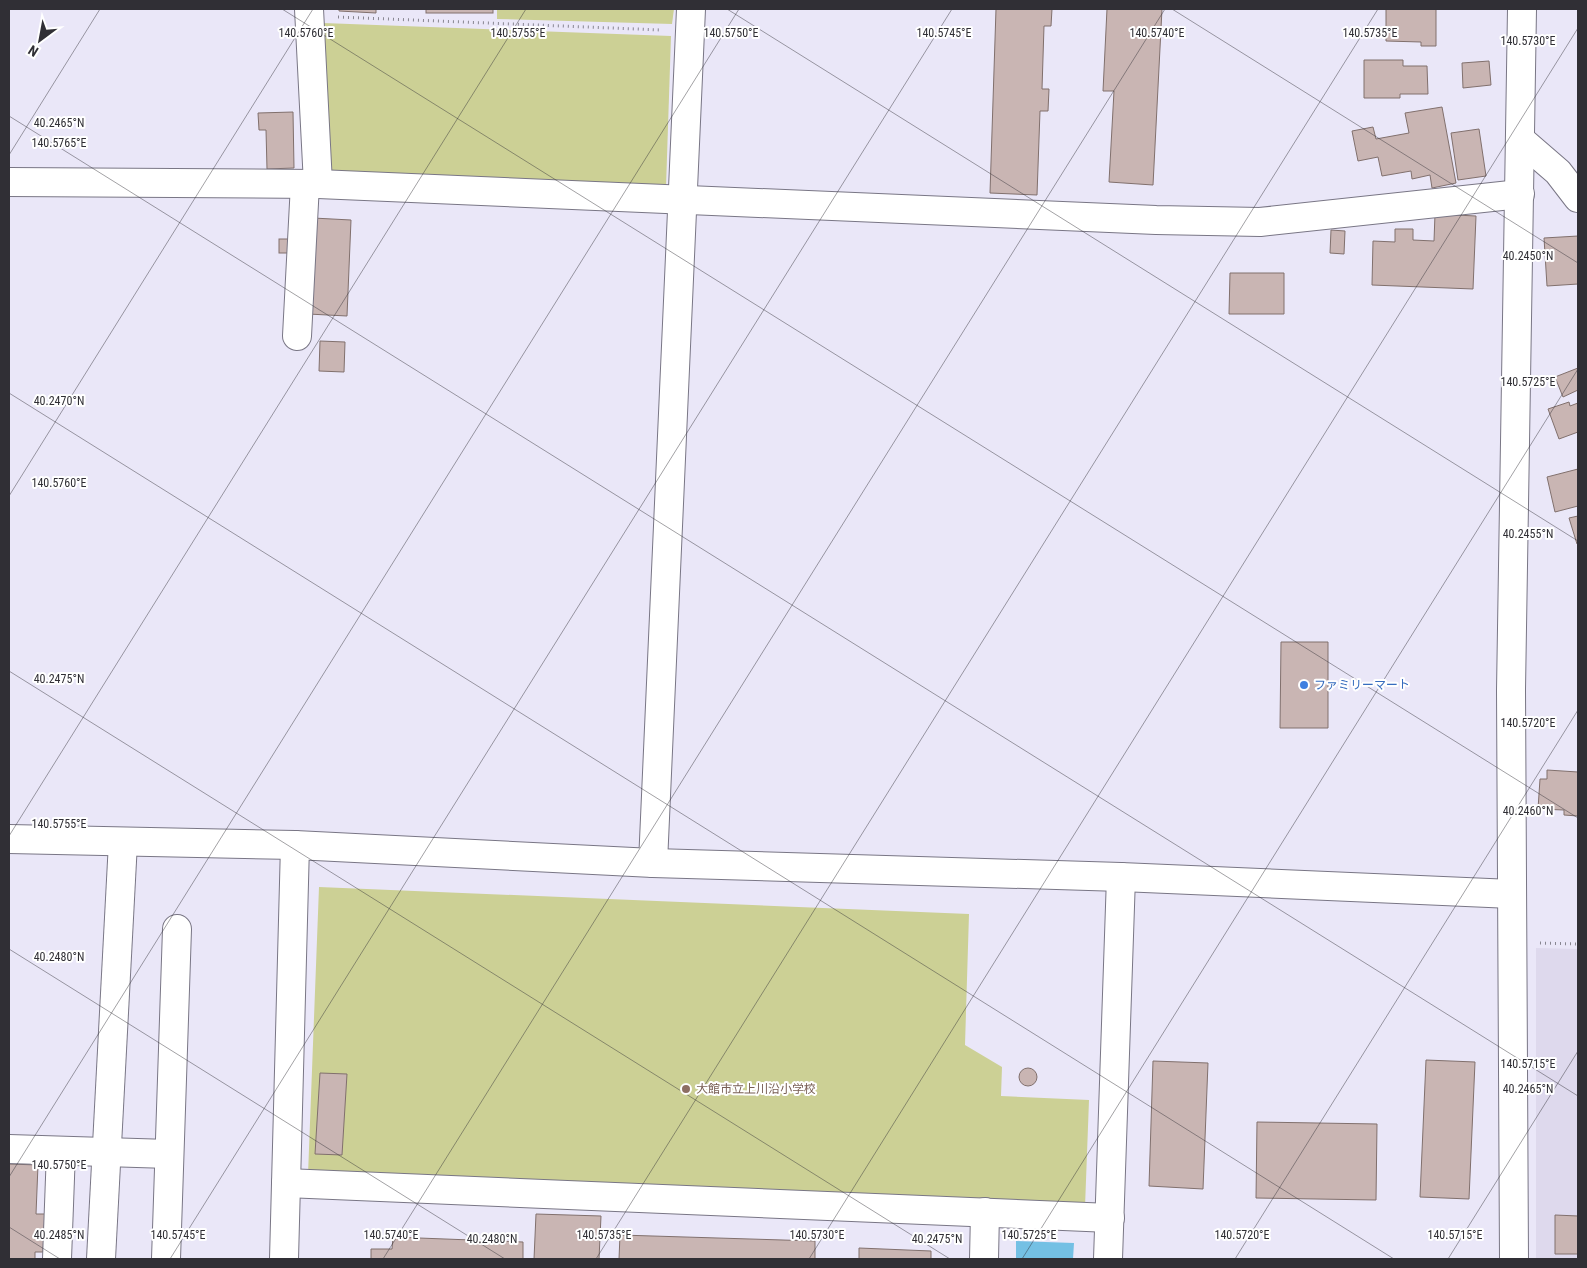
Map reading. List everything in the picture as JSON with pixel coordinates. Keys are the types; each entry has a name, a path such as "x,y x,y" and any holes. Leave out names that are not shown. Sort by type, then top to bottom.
{"street":[{"path":"1514,1259 1511,690 1522,9"},
{"path":"297,336 311,184 310,12"},
{"path":"653,863 691,20"},
{"path":"1521,140 1558,172 1578,198"},
{"path":"9,182 311,184 682,198 1156,220 1260,222 1520,194"},
{"path":"9,839 295,845 653,863 1121,877 1512,894"},
{"path":"101,1259 123,842"},
{"path":"284,1259 295,845"},
{"path":"1108,1259 1121,877"},
{"path":"166,1259 176,929"},
{"path":"9,1148 169,1154"},
{"path":"57,1259 61,1151"},
{"path":"286,1183 1110,1218"},
{"path":"984,1259 985,1212"}],"path":[{"path":"310,12 691,20"},
{"path":"1512,943 1578,944"}],"shaded area":[{"path":"1536,948 1578,949 1578,1259 1536,1259"}],"green space":[{"path":"497,9 674,9 672,24 497,19"},
{"path":"323,23 671,36 666,187 325,176"},
{"name":"大館市立上川沿小学校","path":"319,887 969,914 965,1045 1002,1067 1001,1096 1089,1100 1085,1207 308,1175"}],"water":[{"path":"1016,1241 1074,1243 1073,1259 1016,1259"}],"building":[{"path":"339,9 376,9 376,13 339,11"},
{"path":"426,9 493,9 493,13 426,13"},
{"path":"996,9 1052,9 1051,26 1044,26 1042,89 1049,89 1048,111 1040,111 1037,195 990,193"},
{"path":"1107,9 1162,9 1153,185 1109,182 1114,91 1103,91"},
{"path":"1386,9 1436,9 1436,46 1421,46 1421,42 1386,41"},
{"path":"1364,60 1403,60 1403,66 1427,66 1428,94 1400,94 1400,98 1364,98"},
{"path":"1489,61 1491,85 1463,88 1462,63"},
{"path":"1442,107 1456,183 1432,188 1430,175 1412,179 1411,171 1382,176 1378,157 1358,161 1352,131 1373,127 1376,139 1409,133 1405,113"},
{"path":"293,112 294,168 267,169 266,130 259,130 258,113"},
{"path":"1479,129 1486,176 1458,180 1451,133"},
{"path":"1435,214 1476,216 1473,289 1372,285 1373,241 1395,242 1395,229 1413,229 1413,240 1434,241"},
{"path":"313,218 351,220 347,316 308,314"},
{"path":"1331,230 1345,231 1344,254 1330,253"},
{"path":"1578,236 1578,284 1547,286 1544,238"},
{"path":"279,239 290,239 290,253 279,253"},
{"path":"1230,273 1284,273 1284,314 1229,314"},
{"path":"320,341 345,342 344,372 319,371"},
{"path":"1578,368 1578,390 1563,397 1555,377"},
{"path":"1569,402 1570,406 1578,403 1578,432 1559,439 1548,409"},
{"path":"1578,469 1578,506 1555,512 1547,477"},
{"path":"1578,516 1578,544 1577,544 1569,518"},
{"name":"ファミリーマート","path":"1281,642 1328,642 1328,728 1280,728"},
{"path":"1547,770 1578,772 1578,816 1564,815 1564,810 1538,809 1540,779 1547,779"},
{"path":"1426,1060 1475,1062 1469,1199 1420,1197"},
{"path":"1153,1061 1208,1063 1203,1189 1149,1186"},
{"path":"1028,1068 1034,1071 1037,1077 1034,1083 1028,1086 1022,1083 1019,1077 1022,1071"},
{"path":"320,1073 347,1074 342,1155 315,1154"},
{"path":"1257,1122 1377,1124 1376,1200 1256,1198"},
{"path":"9,1164 38,1165 36,1214 45,1214 43,1252 35,1252 35,1259 9,1259"},
{"path":"536,1214 601,1216 599,1259 534,1259"},
{"path":"1555,1215 1578,1216 1578,1254 1555,1254"},
{"path":"620,1235 815,1241 815,1259 619,1259"},
{"path":"393,1237 523,1242 523,1259 371,1259 371,1249 392,1249"},
{"path":"859,1248 931,1251 931,1259 859,1259"}],"place":[{"name":"ファミリーマート","path":"1304,685"},
{"name":"大館市立上川沿小学校","path":"686,1089"}]}
